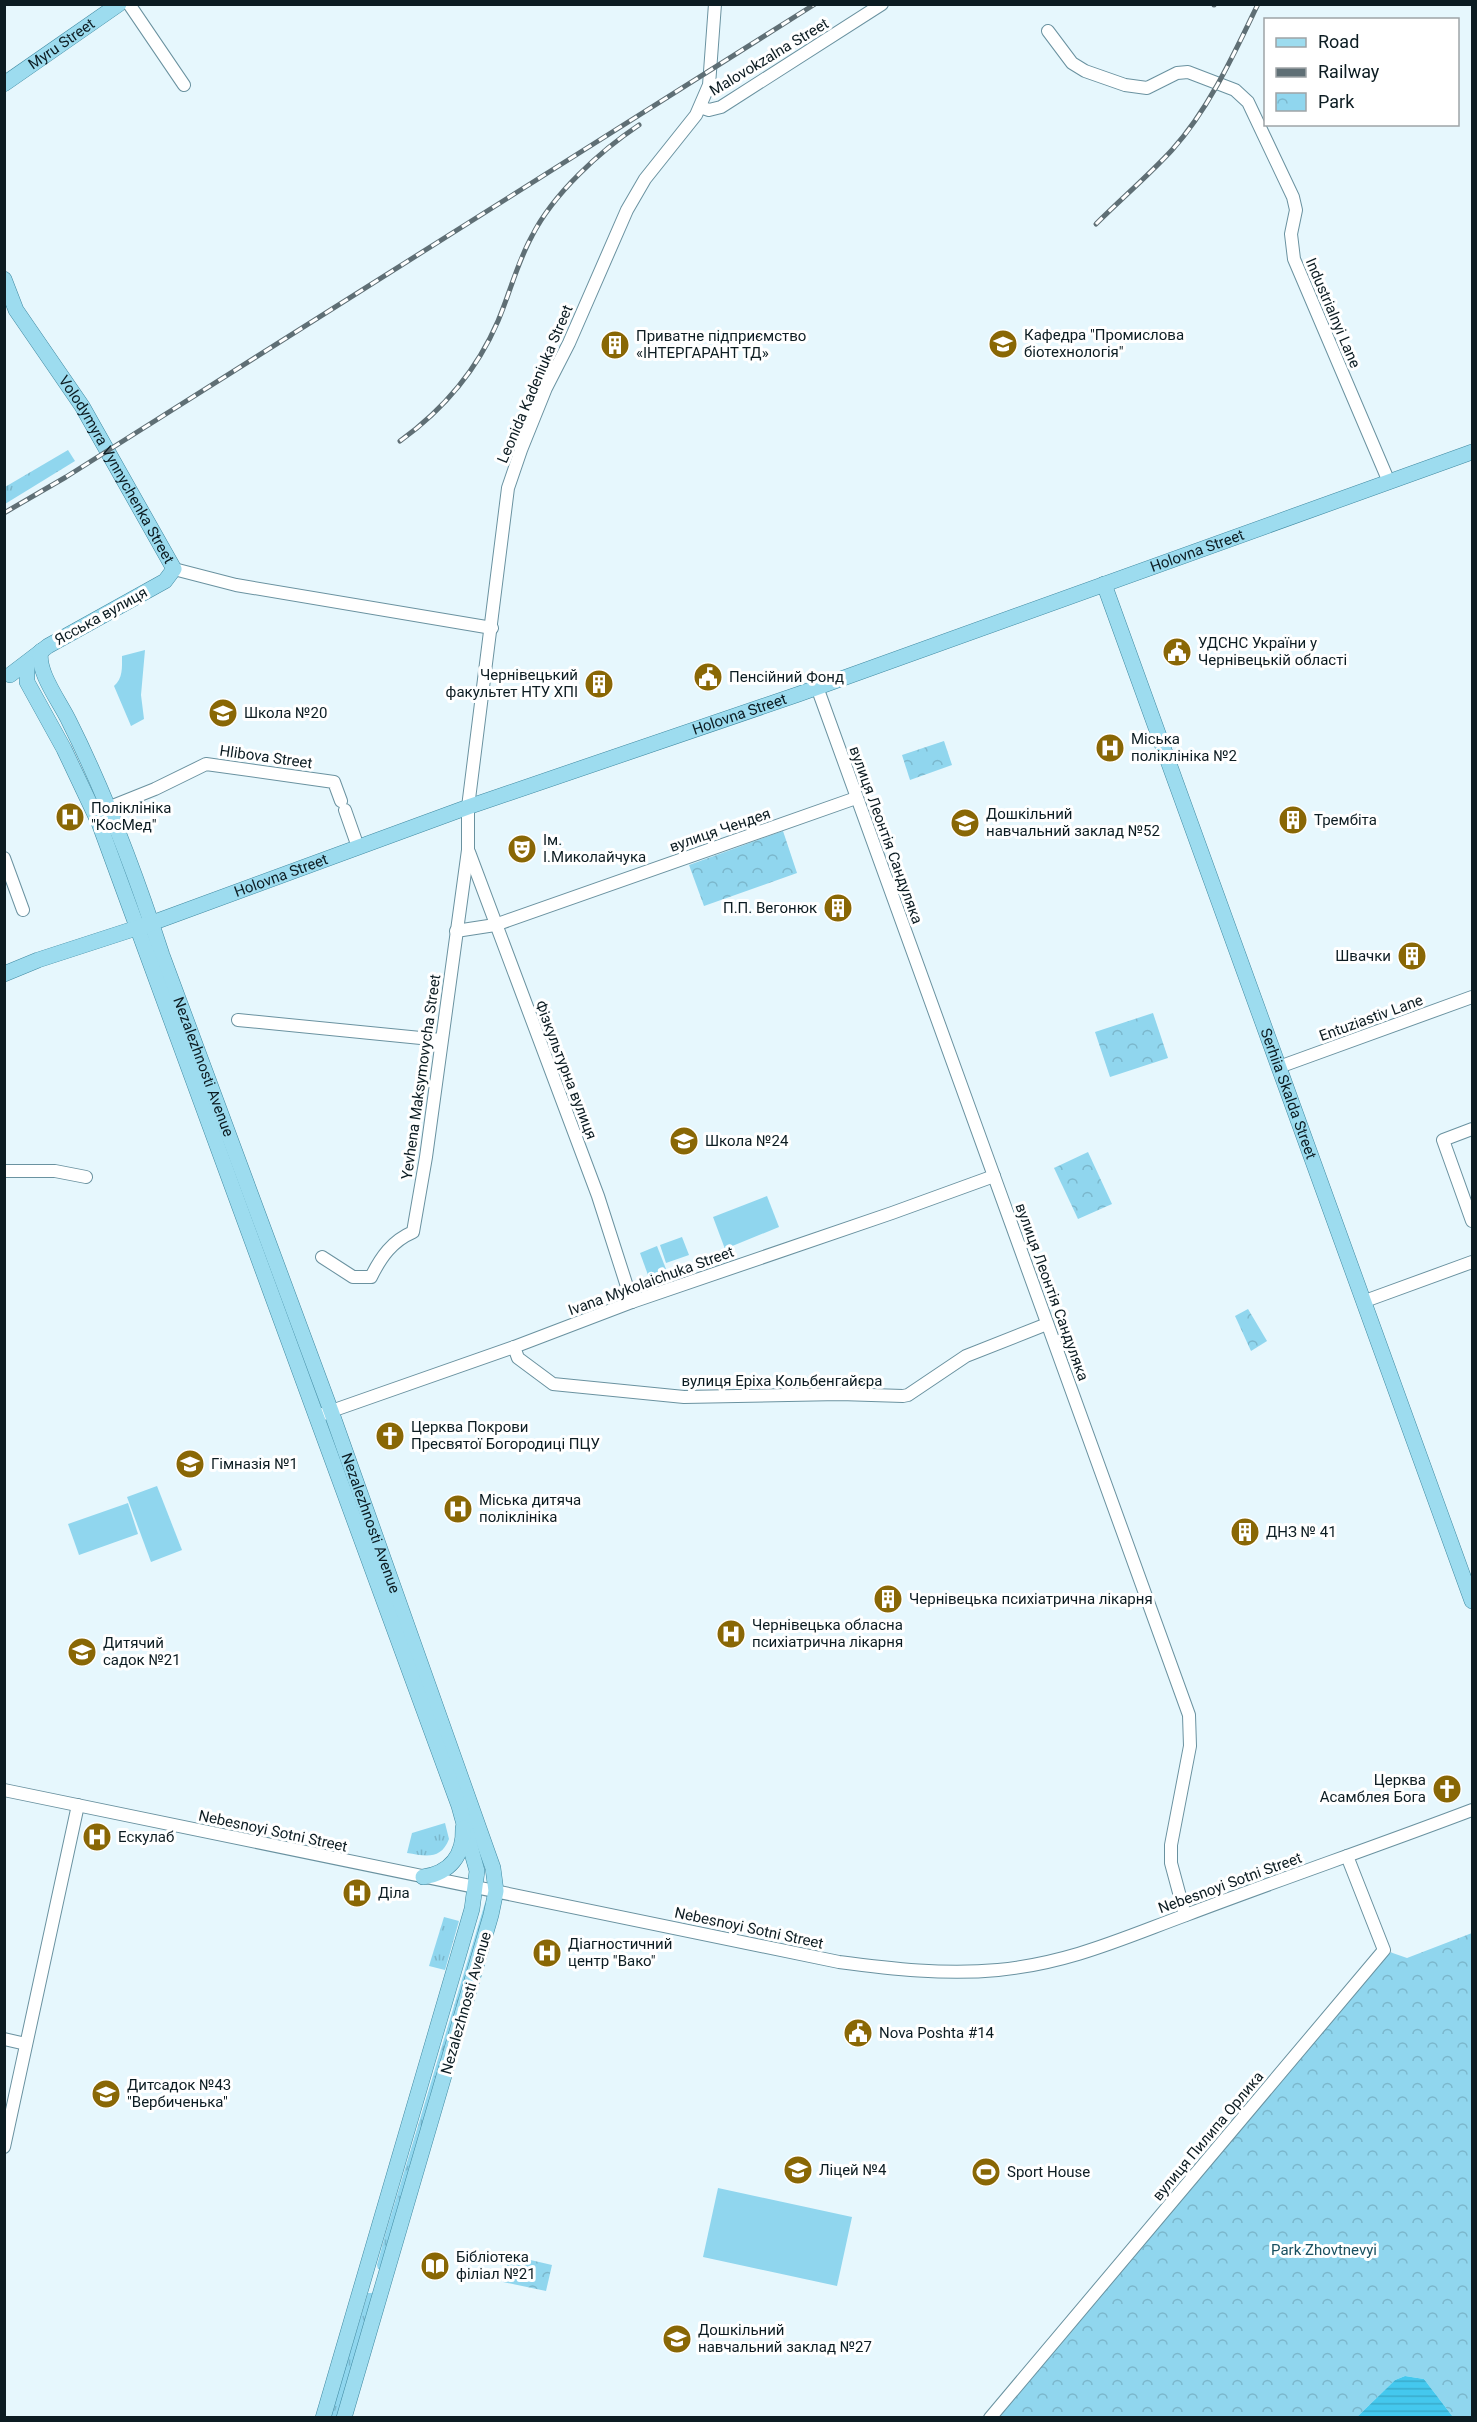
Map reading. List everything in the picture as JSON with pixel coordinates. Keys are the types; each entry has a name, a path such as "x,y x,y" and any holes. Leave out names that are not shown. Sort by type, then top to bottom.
{"main road":[{"name":"Myru Street","path":"4,84 119,4"},
{"name":"Volodymyra Vynnychenka Street","path":"4,279 16,310 82,406 174,569"},
{"name":"Holovna Street","path":"4,974 38,960 144,926 468,807 817,687 1473,452"},
{"name":"Ясська вулиця","path":"7,677 41,651 165,581 174,569"},
{"name":"Serhiia Skalda Street","path":"1104,584 1473,1601"},
{"name":"Nezalezhnosti Avenue","path":"41,651 40,667 110,807 144,926"},
{"name":"Nezalezhnosti Avenue","path":"27,663 27,682 99,823 144,926 324,1414 484,1837 493,1868 496,1892 444,2083 345,2418"},
{"path":"7,677 21,677 27,682"},
{"name":"Nezalezhnosti Avenue","path":"323,2418 444,2012 476,1888 477,1871 463,1819 324,1414"},
{"path":"423,1877 448,1868 459,1856 464,1833 463,1819"}],"street":[{"path":"129,4 184,85"},
{"name":"Leonida Kadeniuka Street","path":"468,807 508,488 546,388 627,210 645,179 700,107 709,85 715,4"},
{"name":"Malovokzalna Street","path":"700,107 710,110 721,107 882,4"},
{"name":"Industrialnyi Lane","path":"1048,31 1072,63 1085,71 1125,85 1147,88 1177,73 1188,72 1235,90 1248,102 1293,197 1296,210 1291,234 1294,259 1389,482"},
{"name":"Volodymyra Vynnychenka Street","path":"174,569 236,585 492,628"},
{"name":"вулиця Леонтія Сандуляка","path":"817,687 1189,1715 1190,1746 1171,1845 1172,1863 1185,1915"},
{"name":"Hlibova Street","path":"110,807 155,789 206,764 334,782 358,848"},
{"name":"вулиця Чендея","path":"456,931 495,925 856,798"},
{"name":"Yevhena Maksymovycha Street","path":"322,1257 353,1276 371,1277 382,1255 404,1235 413,1232 426,1157 468,850 468,807"},
{"name":"Фізкультурна вулиця","path":"468,850 598,1196 632,1302"},
{"path":"4,858 23,910"},
{"name":"Entuziastiv Lane","path":"1279,1067 1473,997"},
{"path":"238,1020 441,1040"},
{"path":"1473,1129 1443,1140 1473,1221"},
{"path":"4,1171 55,1171 86,1178"},
{"name":"Ivana Mykolaichuka Street","path":"324,1414 514,1347 632,1302 994,1176"},
{"path":"1365,1301 1473,1262"},
{"name":"вулиця Еріха Кольбенгайєра","path":"514,1347 518,1358 553,1384 684,1397 840,1394 903,1396 908,1395 966,1356 1047,1324"},
{"name":"Nebesnoyi Sotni Street","path":"4,1790 839,1962 904,1971 952,1973 999,1970 1070,1958 1109,1946 1185,1915 1473,1810"},
{"path":"4,2147 78,1805"},
{"name":"вулиця Пилипа Орлика","path":"990,2418 1384,1950 1347,1856"},
{"path":"4,2039 27,2044"}],"green space":[{"path":"68,450 75,461 5,504 5,487"},
{"path":"145,650 141,695 144,719 131,726 114,686 122,669 122,656"},
{"path":"944,741 952,765 910,780 902,755"},
{"path":"783,831 797,873 704,906 689,865"},
{"path":"1153,1013 1168,1058 1110,1077 1095,1032"},
{"path":"1088,1152 1112,1204 1078,1219 1054,1168"},
{"path":"767,1196 779,1227 725,1249 713,1217"},
{"path":"682,1237 689,1255 666,1263 660,1245"},
{"path":"657,1246 666,1269 648,1275 640,1253"},
{"path":"1248,1309 1267,1341 1251,1351 1235,1316"},
{"path":"157,1486 182,1550 151,1562 127,1497"},
{"path":"128,1503 138,1534 79,1555 68,1524"},
{"path":"445,1823 449,1839 442,1850 432,1855 407,1853 412,1833"},
{"path":"485,1903 487,1906 380,2269 378,2269 377,2265 386,2232"},
{"path":"444,1917 459,1921 445,1970 429,1966"},
{"name":"Park Zhovtnevyi","path":"1472,1933 1472,2417 1453,2417 1424,2379 1405,2376 1395,2380 1357,2417 987,2418 1384,1950 1407,1958"},
{"path":"718,2188 852,2217 837,2286 703,2257"},
{"path":"509,2255 552,2265 546,2291 503,2282"},
{"path":"368,2293 373,2293 373,2298 337,2417 330,2418"}],"shaded area":[{"path":"1405,2376 1424,2379 1453,2417 1357,2417 1395,2380"}],"railway":[{"path":"4,513 66,477 815,4"},
{"path":"1096,224 1163,160 1198,117 1220,80 1258,4"},
{"path":"400,441 444,402 480,356 498,321 527,246 552,205 594,160 639,125"}],"place":[{"name":"Кафедра \"Промислова біотехнологія\"","path":"1003,344"},
{"name":"Приватне підприємство «ІНТЕРГАРАНТ ТД»","path":"615,345"},
{"name":"УДСНС України у Чернівецькій області","path":"1177,652"},
{"name":"Пенсійний Фонд","path":"708,677"},
{"name":"Чернівецький факультет НТУ ХПІ","path":"599,684"},
{"name":"Школа №20","path":"223,713"},
{"name":"Міська поліклініка №2","path":"1110,748"},
{"name":"Поліклініка \"КосМед\"","path":"70,817"},
{"name":"Трембіта","path":"1293,820"},
{"name":"Дошкільний навчальний заклад №52","path":"965,823"},
{"name":"Ім. І.Миколайчука","path":"522,849"},
{"name":"П.П. Вегонюк","path":"838,908"},
{"name":"Швачки","path":"1412,956"},
{"name":"Школа №24","path":"684,1141"},
{"name":"Церква Покрови Пресвятої Богородиці ПЦУ","path":"390,1436"},
{"name":"Гімназія №1","path":"190,1464"},
{"name":"Міська дитяча поліклініка","path":"458,1509"},
{"name":"ДНЗ № 41","path":"1245,1532"},
{"name":"Чернівецька психіатрична лікарня","path":"888,1599"},
{"name":"Чернівецька обласна психіатрична лікарня","path":"731,1634"},
{"name":"Дитячий садок №21","path":"82,1652"},
{"name":"Церква Асамблея Бога","path":"1447,1789"},
{"name":"Ескулаб","path":"97,1837"},
{"name":"Діла","path":"357,1893"},
{"name":"Діагностичний центр \"Вако\"","path":"547,1953"},
{"name":"Nova Poshta #14","path":"858,2033"},
{"name":"Дитсадок №43 \"Вербиченька\"","path":"106,2094"},
{"name":"Ліцей №4","path":"798,2170"},
{"name":"Sport House","path":"986,2172"},
{"name":"Бібліотека філіал №21","path":"435,2266"},
{"name":"Дошкільний навчальний заклад №27","path":"677,2339"}]}
